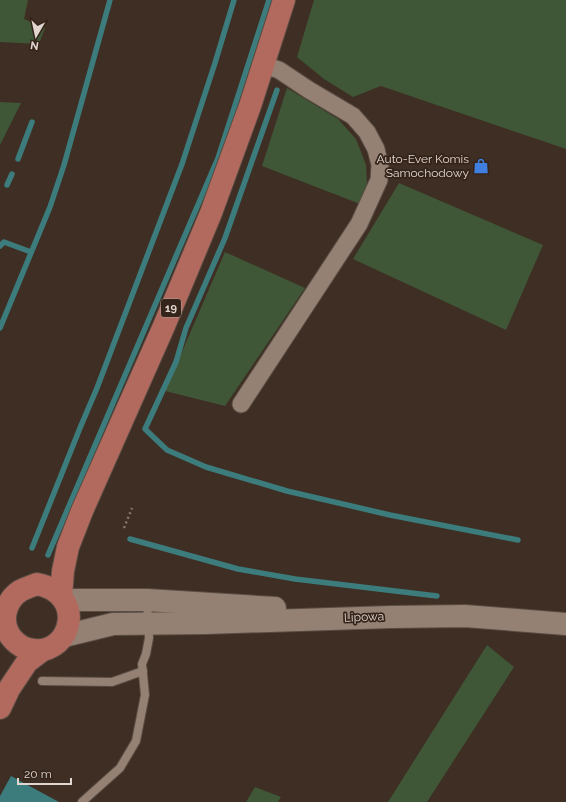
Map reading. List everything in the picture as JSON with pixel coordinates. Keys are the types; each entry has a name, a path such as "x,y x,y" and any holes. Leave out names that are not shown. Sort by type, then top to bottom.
{"highway":[{"name":"19","path":"5,698 8,633 5,615 9,602 7,600 21,590 37,584 56,565 68,546 164,326 211,213 250,106 284,0"},
{"name":"19","path":"64,636 68,627 69,618 68,609 63,598 63,571 68,546"},
{"path":"37,584 52,588 63,598"},
{"path":"8,633 25,649 43,650"},
{"name":"Lipowa","path":"43,650 51,647 64,636"},
{"name":"19","path":"5,698 28,662 43,650"}],"main road":[{"name":"Lipowa","path":"63,598 147,600 312,610 390,617"},
{"path":"390,617 465,616 566,624"},
{"name":"Lipowa","path":"64,636 113,624 390,617"}],"street":[{"path":"241,404 359,224 379,180 380,165 376,149 368,132 353,116 279,70 264,65"}],"lane":[{"path":"82,802 120,768 136,741 146,695 142,664 146,654 149,638 147,600"},
{"path":"42,681 112,682 143,671"}],"path":[{"path":"124,528 132,508"}],"green space":[{"path":"0,0 28,0 24,19 45,28 39,44 0,42"},
{"path":"314,0 566,0 566,149 381,86 353,97 324,79 297,57"},
{"path":"287,88 338,119 356,139 366,165 367,185 360,204 262,166"},
{"path":"0,102 21,103 0,145"},
{"path":"399,183 543,245 506,330 353,259"},
{"path":"225,252 305,288 225,406 165,391"},
{"path":"487,645 514,667 427,802 388,802"},
{"path":"255,787 281,797 278,802 246,802"}],"water":[{"path":"11,776 59,802 0,802 0,796"}],"waterway":[{"path":"0,328 50,207 64,165 110,0"},
{"path":"32,548 97,388 182,164 234,0"},
{"path":"48,555 218,158 269,0"},
{"path":"277,90 225,238 186,328 176,362 145,429 167,450 206,467 287,491 390,515 518,540"},
{"path":"18,159 32,122"},
{"path":"7,185 12,174"},
{"path":"0,246 4,242 31,252"},
{"path":"130,539 238,569 295,579 437,596"}],"place":[{"name":"Auto-Ever Komis Samochodowy","path":"481,166"}]}
